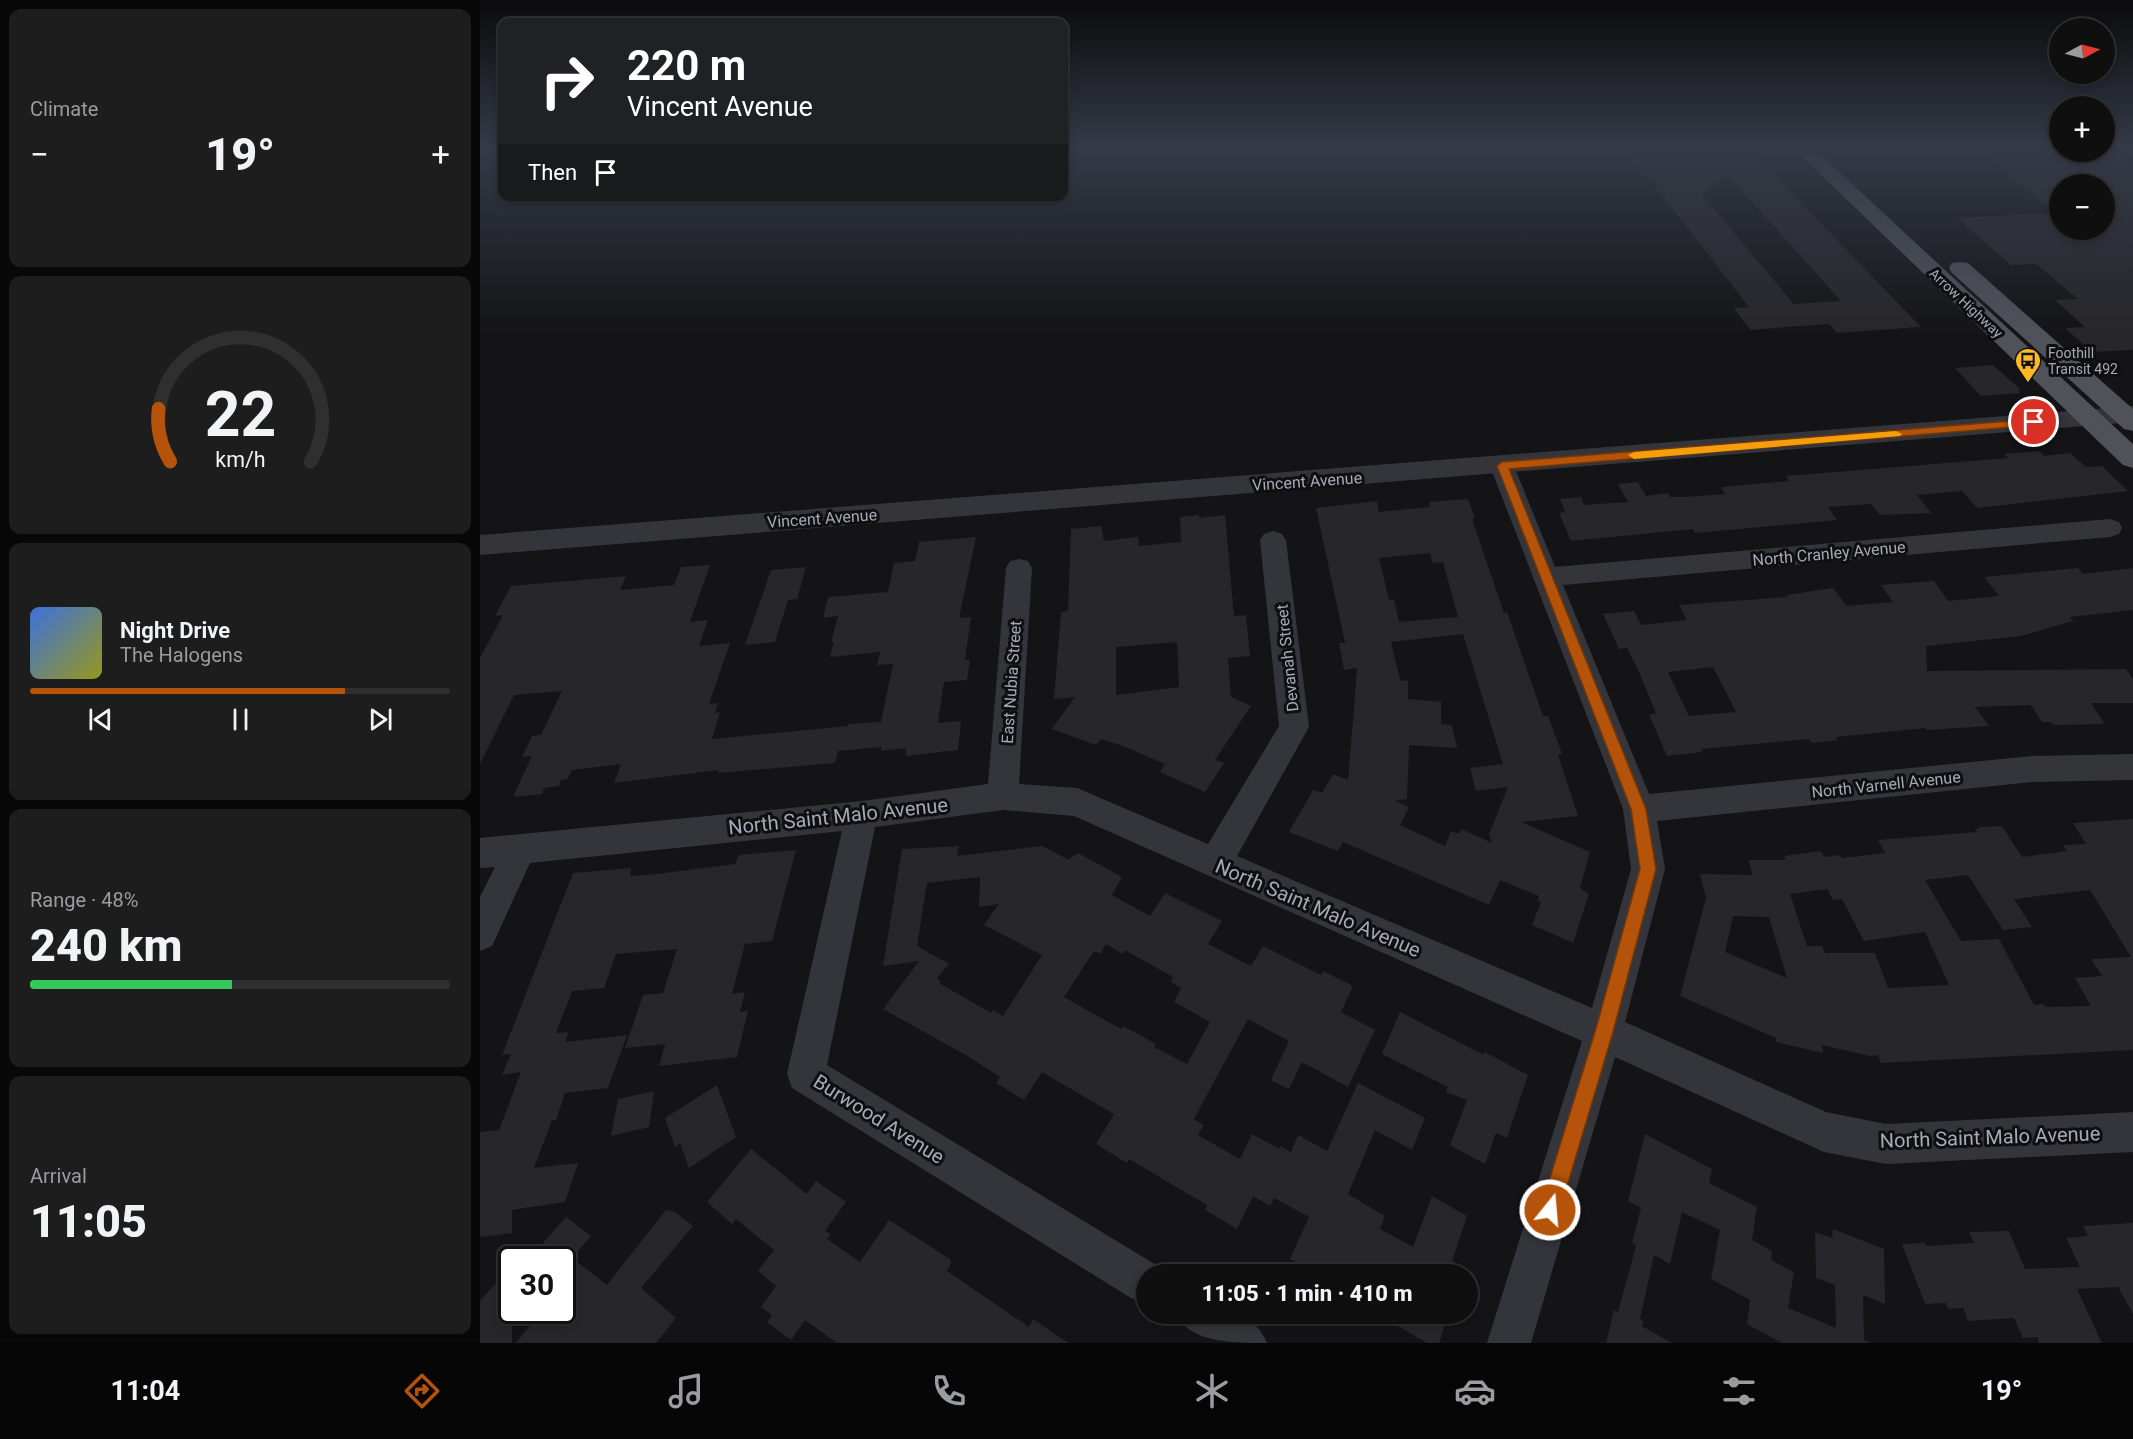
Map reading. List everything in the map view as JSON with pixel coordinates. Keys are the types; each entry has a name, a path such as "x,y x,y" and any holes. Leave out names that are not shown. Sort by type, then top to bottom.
{"main road":[{"name":"Arrow Highway","path":"1867,209 2133,459"},
{"name":"Arrow Highway","path":"1896,209 2130,417"}],"street":[{"name":"Vincent Avenue","path":"480,544 1502,466 2088,417 2130,417"},
{"path":"1502,466 1639,809 1648,869 1604,1032 1509,1343"},
{"name":"North Cranley Avenue","path":"1547,577 2110,528"},
{"name":"Devanah Street","path":"1215,863 1294,727 1273,540"},
{"name":"East Nubia Street","path":"1003,796 1019,568"},
{"name":"North Varnell Avenue","path":"1639,809 2032,769 2133,767"},
{"name":"North Saint Malo Avenue","path":"480,853 862,815 1003,796 1077,802 1604,1032 1824,1132 1886,1144 2133,1132"},
{"name":"Burwood Avenue","path":"862,815 806,1074 1136,1276"},
{"path":"480,934 520,849"},
{"path":"1214,1324 1245,1343"}],"building":[{"path":"1673,209 1714,209 1794,304 1841,301 1758,209 1807,209 1921,327 1837,333 1829,324 1750,330 1734,308 1749,307"},
{"path":"2115,209 2133,209 2133,350 2092,352 2065,328 2085,327 2055,300 2078,299 2036,264 2011,265 1957,218 2049,213 2049,240 2115,240"},
{"path":"1993,365 2021,390 2018,390 2020,393 1981,396 1955,368"},
{"path":"2039,451 2044,456 2070,453 2086,467 2102,466 2128,491 1977,508 1962,491 1917,495 1931,513 1880,515 1871,504 1828,507 1837,520 1695,533 1693,529 1571,541 1559,513 1565,512 1560,499 1581,497 1584,505 1628,502 1618,484 1638,482 1646,496 1668,493 1670,497 1725,494 1721,487 1789,481 1786,476 2008,458 2004,454"},
{"path":"1468,499 1475,519 1472,519 1504,613 1507,612 1543,716 1548,716 1562,754 1558,755 1578,816 1521,822 1590,852 1580,888 1589,894 1573,943 1532,925 1541,902 1537,900 1539,896 1500,880 1489,905 1343,842 1338,851 1289,832 1313,790 1322,793 1333,774 1348,780 1354,709 1357,668 1344,670 1339,643 1345,643 1316,508 1377,501 1379,512 1430,507 1429,502","holes":["1430,553 1433,563 1443,562 1458,617 1399,622 1394,599 1389,600 1379,558","1463,634 1503,764 1470,768 1476,791 1508,787 1489,834 1492,843 1461,829 1459,834 1451,831 1445,846 1400,825 1409,807 1395,801 1407,799 1409,745 1457,748 1452,725 1441,724 1441,702 1408,699 1408,681 1400,680 1391,642"]},
{"path":"1199,515 1199,518 1225,515 1234,616 1246,615 1250,656 1228,658 1231,697 1251,706 1215,760 1224,763 1205,792 1160,772 1165,764 1123,746 1101,739 1096,745 1052,729 1075,697 1054,699 1061,612 1068,611 1071,529 1101,526 1104,541 1138,537 1139,546 1181,542 1180,517","holes":["1177,642 1179,687 1116,695 1116,647"]},
{"path":"976,537 959,618 971,617 965,660 970,660 967,680 944,682 938,721 938,723 961,721 958,750 906,756 906,748 881,751 882,747 838,751 835,763 718,773 719,770 614,783 621,764 572,770 568,779 561,780 559,786 544,788 542,794 513,797 532,756 522,757 532,736 541,735 562,691 514,695 480,764 480,658 503,615 495,616 511,586 626,576 620,590 674,585 681,567 710,565 690,622 708,620 699,646 730,643 709,704 718,703 715,713 720,712 712,739 848,726 849,724 881,722 893,664 877,665 880,652 830,657 834,642 831,642 838,616 823,618 828,597 888,592 894,563 915,561 919,542"},
{"path":"806,567 797,599 788,600 775,642 745,645 771,570"},
{"path":"2078,568 2083,574 2133,568 2133,610 2070,617 2073,621 2021,636 1926,646 1927,671 2126,669 2133,679 2133,703 2091,703 2104,723 2102,724 2053,725 2052,722 2042,722 2031,705 1975,707 1989,726 1927,730 1925,728 1836,737 1838,740 1812,743 1809,739 1701,749 1702,752 1667,756 1649,715 1656,713 1638,670 1627,648 1619,649 1603,614 1634,611 1641,625 1687,620 1679,605 1788,597 1786,595 1833,588 1847,606 1893,602 1881,585 1934,581 1948,601 1999,596 1984,577","holes":["1713,667 1736,712 1689,716 1668,672"]},
{"path":"2133,819 2133,1050 1881,1063 1878,1055 1870,1056 1822,1045 1823,1053 1776,1042 1776,1038 1680,996 1706,898 1700,874 1753,875 1748,860 1786,860 1784,856 1821,851 1824,857 1840,855 1842,858 1885,853 1878,840 1977,832 1975,829 1979,829 1978,827 2002,826 2022,857 2067,851 2063,845 2086,844 2073,823","holes":["1968,875 2003,930 2032,927 2014,899 2090,890 2131,957 2091,959 2102,976 2075,978 2091,1006 2045,1007 2043,1004 2034,1005 1999,939 1961,941 1925,880","1827,889 1833,900 1842,899 1864,941 1925,932 1949,985 1888,988 1875,953 1825,953 1822,946 1807,946 1790,894","1733,916 1769,917 1787,978 1725,952"]},
{"path":"959,846 957,856 1042,846 1069,860 1076,854 1080,854 1122,877 1112,895 1150,916 1165,893 1222,921 1208,944 1251,966 1263,946 1321,975 1323,971 1353,986 1341,1012 1375,1030 1348,1087 1302,1062 1289,1089 1271,1080 1289,1041 1248,1019 1194,1119 1204,1125 1198,1135 1240,1159 1252,1134 1279,1149 1280,1146 1291,1152 1298,1135 1327,1151 1358,1083 1425,1118 1412,1150 1375,1130 1348,1194 1385,1216 1380,1229 1413,1247 1432,1196 1467,1216 1452,1261 1457,1264 1375,1264 1371,1262 1370,1264 1298,1264 1290,1259 1309,1217 1274,1198 1270,1206 1253,1196 1237,1229 1205,1210 1207,1205 1129,1159 1127,1163 1096,1144 1114,1114 1042,1072 1024,1100 996,1083 1000,1077 883,1009 919,961 883,966 902,849","holes":["980,877 979,907 999,904 984,925 1042,955 1003,1016 993,1010 991,1013 939,983 941,981 937,978 949,964 917,946 927,883","1106,944 1123,954 1125,950 1173,977 1171,982 1181,988 1174,1002 1210,1022 1187,1064 1154,1047 1156,1044 1123,1026 1121,1029 1064,997 1094,951 1100,954"]},
{"path":"796,850 772,941 745,944 732,994 745,992 740,1012 748,1011 737,1057 659,1066 665,1044 625,1048 643,995 663,993 677,949 616,954 604,988 572,991 556,1033 569,1032 565,1042 627,1035 608,1088 565,1093 556,1120 552,1120 534,1168 578,1163 565,1202 512,1210 512,1233 480,1237 480,1132 499,1130 521,1072 502,1075 511,1054 502,1055 573,873 631,868 630,876 657,874 735,864 739,855"},
{"path":"1400,1012 1528,1075 1507,1138 1496,1133 1485,1164 1450,1145 1467,1100 1446,1092 1448,1087 1382,1054"},
{"path":"717,1085 736,1137 689,1168 680,1143 675,1147 665,1118"},
{"path":"654,1091 649,1127 611,1136 618,1099"},
{"path":"1645,1134 1712,1169 1709,1183 1757,1207 1752,1240 1772,1251 1771,1260 1794,1272 1788,1308 1836,1328 1835,1285 1816,1278 1815,1232 1832,1238 1833,1229 1884,1249 1885,1304 1863,1295 1864,1340 1872,1343 1782,1343 1747,1324 1750,1300 1711,1279 1720,1230 1682,1212 1670,1264 1654,1255 1640,1319 1643,1321 1642,1326 1672,1343 1606,1343 1614,1310 1618,1312 1636,1246 1632,1243 1641,1208 1628,1201"},
{"path":"751,1149 807,1194 816,1181 846,1202 825,1231 831,1234 827,1239 860,1262 889,1220 950,1259 951,1263 947,1271 1029,1327 1033,1319 1068,1343 837,1343 805,1320 791,1340 767,1322 772,1315 761,1307 776,1286 758,1271 774,1250 736,1219 732,1224 707,1202"},
{"path":"666,1210 675,1212 693,1226 641,1288 676,1318 656,1343 516,1343 531,1324 576,1324 576,1261 607,1285"},
{"path":"566,1217 591,1236 576,1253 576,1246 540,1246"},
{"path":"2133,1223 2133,1314 2118,1287 2077,1289 2102,1343 2039,1343 2037,1337 2023,1338 2014,1318 1968,1321 1963,1308 1948,1309 1946,1303 1925,1304 1902,1244 1925,1243 1927,1246 1974,1243 1969,1232 2009,1231 2025,1269 2080,1267 2066,1238 2088,1236 2083,1226"},
{"path":"498,1281 498,1324 512,1324 512,1343 480,1343 480,1301"},
{"path":"1394,1324 1445,1324 1439,1343 1427,1343"}],"slow traffic":[{"path":"1634,455 1896,434"}],"place":[{"name":"Foothill Transit 492","path":"2028,384"}],"route":[{"path":"1550,1210 1604,1032 1648,869 1639,809 1502,466 2034,422"}]}
